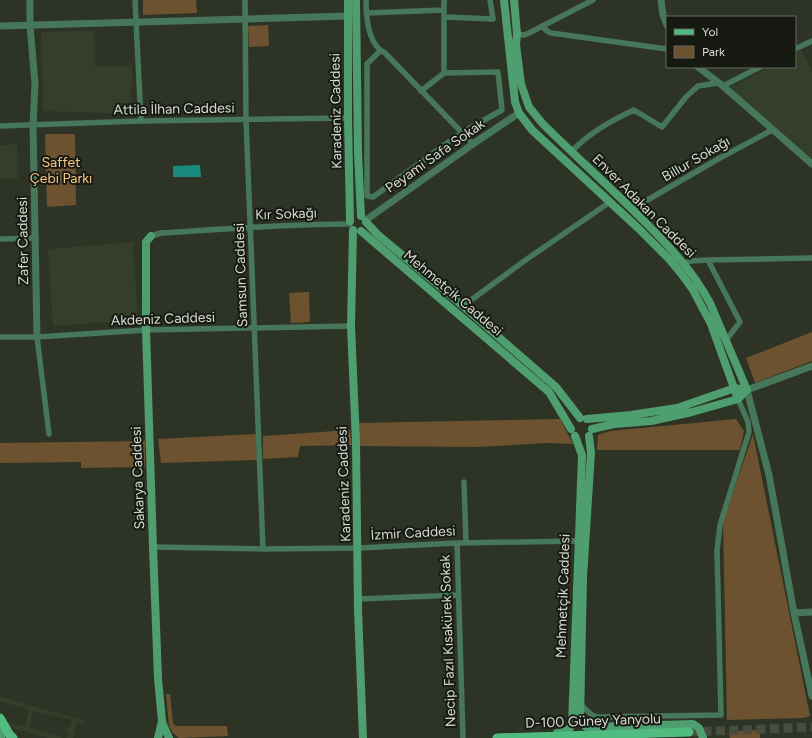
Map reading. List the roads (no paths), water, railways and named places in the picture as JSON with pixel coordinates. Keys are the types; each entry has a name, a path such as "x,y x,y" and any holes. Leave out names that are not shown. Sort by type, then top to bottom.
{"main road":[{"name":"Karadeniz Caddesi","path":"348,0 348,118 354,227 350,326 356,443 359,548 358,599 363,738"},
{"name":"Karadeniz Caddesi","path":"356,0 358,153 364,219"},
{"name":"Enver Adakan Caddesi","path":"504,0 515,102 519,114 532,130 638,228 670,260 693,290 711,324 738,399"},
{"name":"Enver Adakan Caddesi","path":"514,0 517,34 516,45 521,84 529,108 542,123 632,209 684,263 705,293 710,303 747,390"},
{"path":"519,114 529,108"},
{"path":"356,216 364,219 365,228 354,227 356,216"},
{"name":"Mehmetçik Caddesi","path":"364,219 377,234 556,387 583,418"},
{"name":"Mehmetçik Caddesi","path":"354,227 549,392 567,426 573,433 582,455 581,708"},
{"name":"Sakarya Caddesi","path":"151,236 146,242 146,330 158,678 162,721"},
{"path":"735,388 747,390 738,399 671,417 651,421 614,424 590,433 580,439 573,433 574,422 583,418 631,415 677,408 735,388"},
{"path":"583,418 591,423 590,433"},
{"name":"Mehmetçik Caddesi","path":"543,736 547,734 565,732 570,730 572,725 582,541 591,453 590,433"},
{"path":"581,708 580,720 586,727 693,724 699,728 702,738"},
{"path":"0,719 2,738"},
{"path":"0,719 8,734 13,738"},
{"path":"158,738 162,721"},
{"path":"162,721 169,738"},
{"name":"D-100 Güney Yanyolu","path":"497,738 689,732"}],"street":[{"name":"Zafer Caddesi","path":"30,0 30,25 35,84 33,125 37,337 49,434"},
{"path":"136,0 141,121"},
{"name":"Samsun Caddesi","path":"245,0 246,120 263,549"},
{"path":"366,0 366,13 370,35 380,51 473,144"},
{"path":"444,0 444,73"},
{"path":"444,17 493,19 490,0"},
{"path":"517,34 524,34 542,26 593,0"},
{"path":"661,0 663,15 666,22"},
{"path":"366,13 444,10"},
{"path":"0,26 348,16"},
{"path":"542,26 547,32 551,33 666,49"},
{"path":"796,49 812,41"},
{"path":"380,51 367,64 367,196 373,197 461,133 502,110 498,72 444,73 421,91"},
{"path":"699,68 720,84 812,164"},
{"path":"571,152 577,145 613,120 634,110 662,127 698,86 720,84 758,68"},
{"name":"Peyami Safa Sokak","path":"364,219 519,114"},
{"name":"Attila İlhan Caddesi","path":"0,126 141,121 348,118"},
{"name":"Billur Sokağı","path":"632,209 718,159 772,130"},
{"path":"463,306 527,259 610,202"},
{"name":"Kır Sokağı","path":"151,236 161,233 310,224 354,227"},
{"path":"0,239 36,238"},
{"path":"684,263 708,260 812,258"},
{"path":"708,260 740,322 726,340"},
{"name":"Akdeniz Caddesi","path":"0,337 37,337 146,330 350,326"},
{"path":"747,390 762,386 812,366"},
{"name":"Enver Adakan Caddesi","path":"747,390 769,475 794,613 812,696"},
{"path":"581,708 597,718 721,715 717,551 720,525 749,432 748,422 738,399"},
{"path":"464,482 466,543"},
{"name":"İzmir Caddesi","path":"153,547 263,549 359,548 457,543 582,541"},
{"name":"Necip Fazıl Kısakürek Sokak","path":"457,543 463,738"},
{"path":"358,599 458,595"},
{"path":"794,613 812,612"}],"water":[{"path":"200,165 201,177 173,177 173,166"}],"tunnel":[{"path":"689,732 812,727"}],"park label":[{"name":"Saffet Çebi Parkı","path":"61,170"}]}
